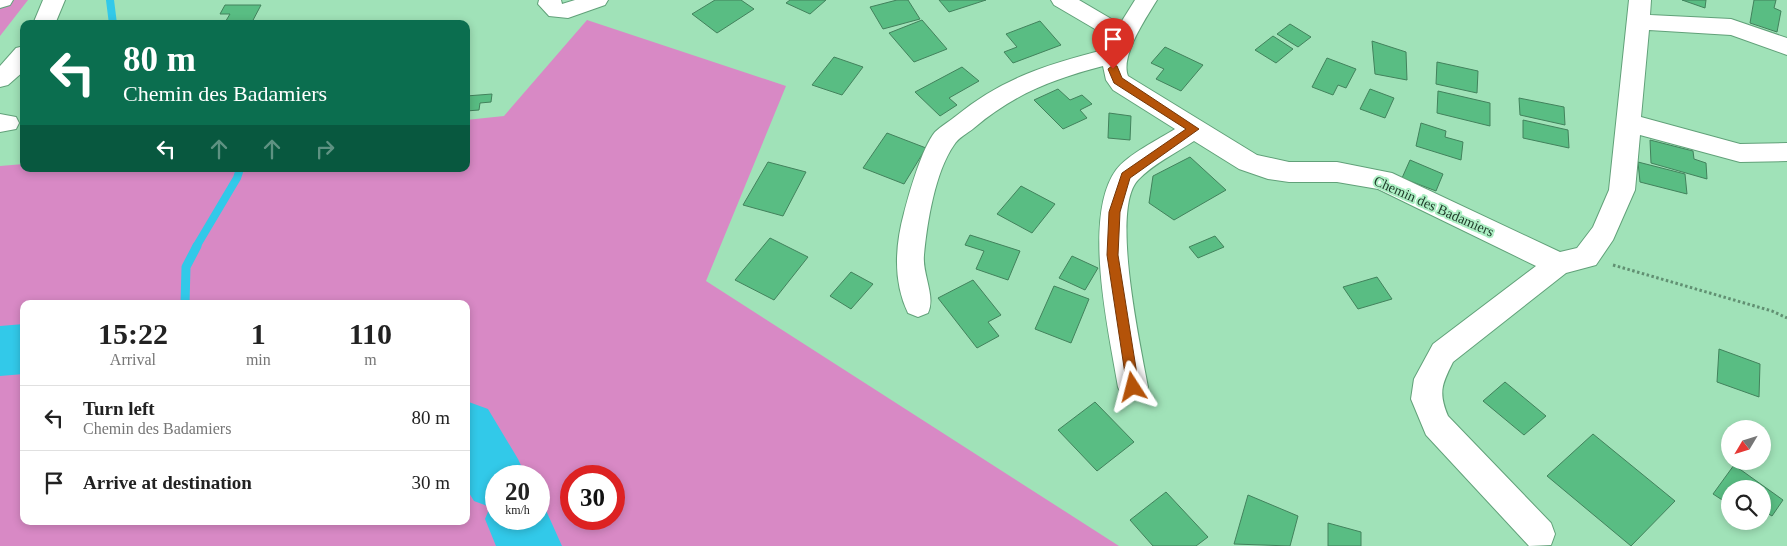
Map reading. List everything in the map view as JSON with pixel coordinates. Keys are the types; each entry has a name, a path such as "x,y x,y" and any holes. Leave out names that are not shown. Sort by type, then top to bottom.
{"street":[{"path":"46,20 54,0"},
{"path":"550,0 550,4 557,12 568,11 597,0"},
{"path":"1062,0 1121,46"},
{"path":"918,306 909,266 914,224 926,178 944,138 984,106 1019,85 1121,46 1146,0"},
{"path":"1539,534 1437,425 1426,399 1429,379 1443,353 1572,260 1604,232 1622,190 1639,11 1752,33 1787,47"},
{"name":"Chemin des Badamiers","path":"1121,46 1113,69 1118,80 1248,162 1268,169 1289,172 1337,172 1383,180 1572,260"},
{"path":"0,79 20,60"},
{"path":"1629,123 1740,153 1787,152"},
{"path":"1133,387 1112,255 1114,212 1126,176 1194,129"}],"path":[{"path":"1572,260 1772,311 1787,318"}],"shaded area":[{"path":"0,0 28,0 0,36"},
{"path":"587,20 786,86 706,281 1119,546 0,546 0,166 20,164 20,172 470,172 470,120 504,116"}],"building":[{"path":"715,0 741,0 754,9 717,33 692,14"},
{"path":"790,0 826,0 810,14 786,3"},
{"path":"897,0 908,0 920,19 883,29 870,7"},
{"path":"939,0 986,0 949,12"},
{"path":"1682,0 1706,0 1705,8"},
{"path":"1754,0 1776,0 1774,8 1781,11 1777,32 1750,23"},
{"path":"225,5 261,5 253,20 226,20 230,14 220,14"},
{"path":"922,20 947,49 914,62 889,33"},
{"path":"1040,21 1061,45 1013,63 1004,52 1017,47 1006,34"},
{"path":"1290,24 1311,37 1298,47 1277,34"},
{"path":"1273,36 1293,49 1276,63 1255,50"},
{"path":"1372,41 1406,52 1407,80 1375,74"},
{"path":"1165,47 1203,65 1181,91 1156,79 1164,69 1151,63"},
{"path":"834,57 863,67 842,95 812,85"},
{"path":"1327,58 1356,69 1346,88 1338,85 1333,95 1312,87"},
{"path":"1437,62 1478,71 1477,93 1436,84"},
{"path":"962,67 979,81 949,98 957,105 940,116 915,92"},
{"path":"1058,89 1070,100 1082,95 1092,104 1080,110 1087,118 1063,129 1034,100"},
{"path":"1370,89 1394,98 1385,118 1360,109"},
{"path":"1438,91 1490,103 1490,126 1437,113"},
{"path":"492,94 491,102 480,103 479,110 470,111 470,96"},
{"path":"1519,98 1564,107 1565,125 1520,115"},
{"path":"1109,113 1131,116 1130,140 1108,138"},
{"path":"1523,120 1568,130 1569,148 1523,138"},
{"path":"1421,123 1446,131 1445,137 1463,142 1461,160 1416,146"},
{"path":"887,133 926,148 904,184 863,168"},
{"path":"1650,140 1693,151 1694,159 1706,163 1707,179 1651,163"},
{"path":"1190,157 1226,190 1174,220 1149,203 1153,176"},
{"path":"1410,160 1443,174 1436,191 1402,178"},
{"path":"768,162 806,172 783,216 743,205"},
{"path":"1638,162 1685,174 1687,194 1640,182"},
{"path":"1021,186 1055,204 1032,233 997,214"},
{"path":"970,235 1020,251 1008,280 976,269 984,251 965,245"},
{"path":"1215,236 1224,247 1198,258 1189,247"},
{"path":"770,238 808,257 774,300 735,280"},
{"path":"1072,256 1098,268 1085,290 1059,278"},
{"path":"851,272 873,284 851,309 830,296"},
{"path":"1377,277 1392,299 1358,309 1343,287"},
{"path":"973,280 1001,315 988,322 999,336 977,348 938,298"},
{"path":"1054,286 1089,299 1071,343 1035,329"},
{"path":"1719,349 1760,364 1759,397 1717,382"},
{"path":"1505,382 1546,416 1524,435 1483,401"},
{"path":"1095,402 1134,442 1097,471 1058,430"},
{"path":"1593,434 1675,501 1631,546 1547,476"},
{"path":"1730,470 1741,470 1755,480 1723,480"},
{"path":"1721,483 1721,499 1713,494"},
{"path":"1771,491 1783,500 1771,515"},
{"path":"1166,492 1208,537 1196,546 1153,546 1130,520"},
{"path":"1248,495 1298,516 1290,546 1234,544"},
{"path":"1328,523 1361,532 1361,546 1328,546"}],"waterway":[{"path":"110,0 112,20"},
{"path":"196,247 239,172"},
{"path":"185,300 186,267 197,246"},
{"path":"0,351 20,349"},
{"path":"470,436 487,465"},
{"path":"522,530 529,546"}],"route":[{"path":"1113,69 1118,80 1134,92 1194,129 1126,176 1114,212 1112,255 1133,387"}]}
